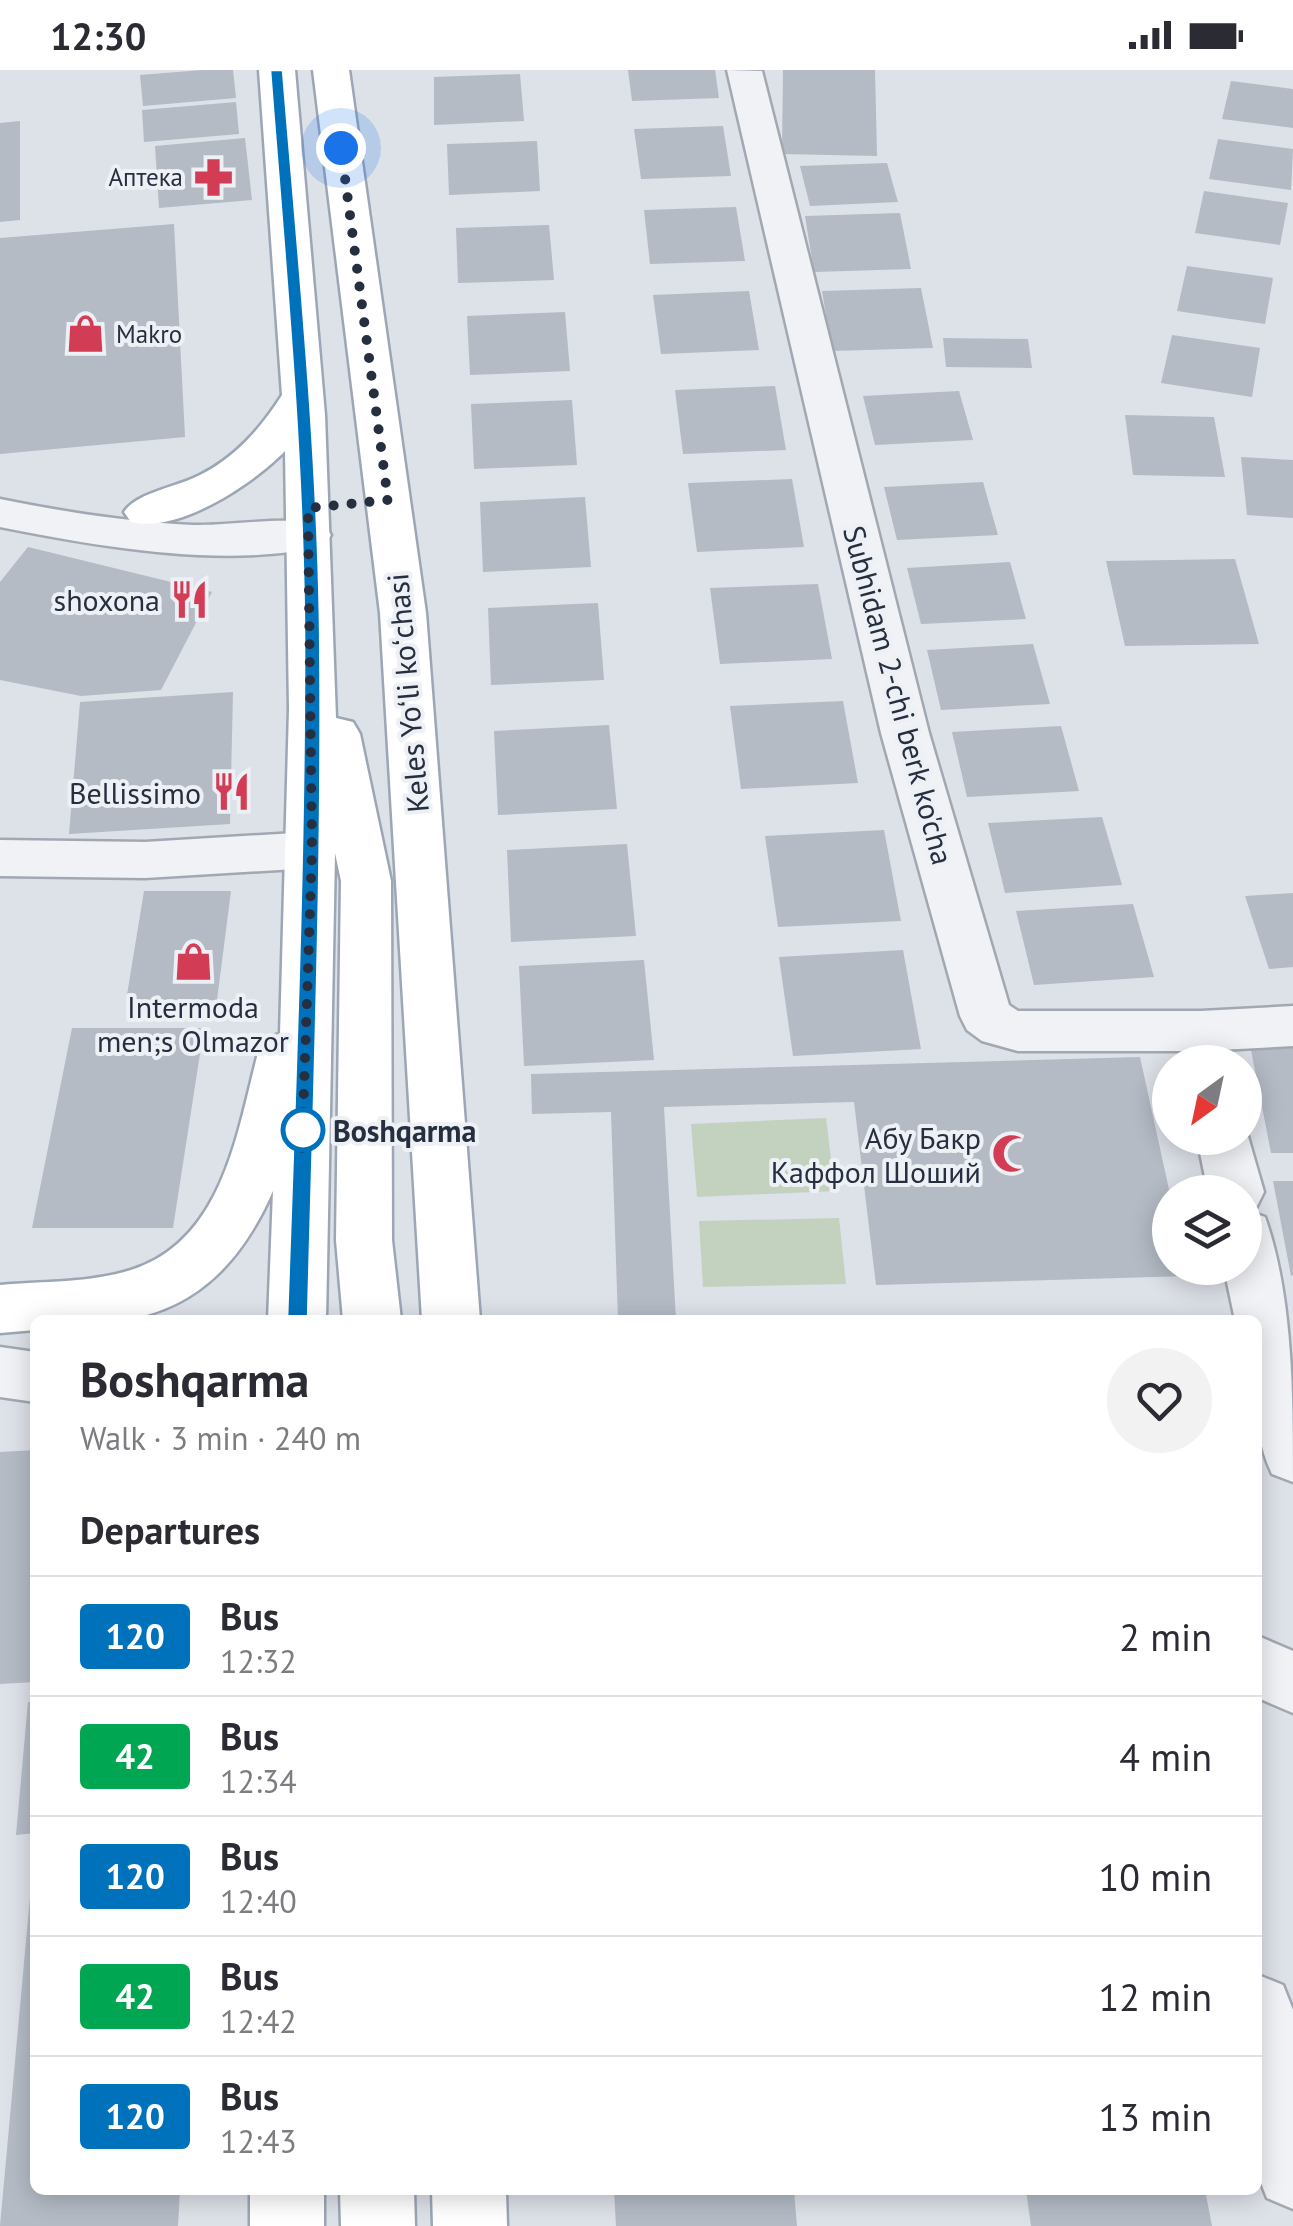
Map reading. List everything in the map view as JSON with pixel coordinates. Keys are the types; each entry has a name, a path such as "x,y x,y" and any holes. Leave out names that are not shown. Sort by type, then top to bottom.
{"main road":[{"path":"276,70 302,396 312,619 312,850 298,1315"},
{"name":"Keles Yoʻli koʻchasi","path":"331,70 404,632 452,1312"},
{"path":"146,512 211,489 252,462 282,430 302,396"},
{"path":"308,522 390,514"},
{"path":"312,619 366,881 364,1240 372,1315"},
{"path":"0,1309 141,1292 168,1283 210,1252 244,1201 307,974"},
{"path":"0,1309 41,1315"},
{"path":"286,2226 287,2195"},
{"path":"377,2195 378,2226"},
{"path":"470,2195 470,2226"}],"street":[{"name":"Subhidam 2-chi berk ko'cha","path":"744,71 905,733 986,1016 1001,1027 1018,1032 1180,1045"},
{"path":"0,498 308,522"},
{"path":"0,514 82,530 200,541 308,522"},
{"path":"0,858 145,860 312,850"},
{"name":"Subhidam 2-chi berk ko'cha","path":"1213,1045 1293,1026"},
{"path":"1256,1285 1293,1455"},
{"path":"0,1372 30,1375"},
{"path":"1262,1668 1293,1682"},
{"path":"1262,2029 1293,2172"}],"green space":[{"path":"826,1118 835,1191 697,1197 691,1124"},
{"path":"839,1218 846,1284 703,1287 699,1221"}],"building":[{"path":"233,70 236,98 143,106 140,75"},
{"path":"628,70 715,70 719,98 632,101"},
{"path":"783,70 875,70 877,156 782,154"},
{"path":"520,74 524,121 434,125 434,77"},
{"path":"1231,81 1293,89 1293,128 1222,119"},
{"path":"236,102 239,134 144,142 142,110"},
{"path":"20,121 20,220 0,222 0,123"},
{"path":"723,126 731,176 641,179 634,129"},
{"path":"245,138 252,200 159,208 155,146"},
{"path":"1218,139 1293,149 1291,190 1209,179"},
{"path":"537,141 540,191 449,195 447,144"},
{"path":"887,163 898,202 810,206 800,166"},
{"path":"1204,191 1288,203 1280,245 1195,233"},
{"path":"736,207 745,261 650,264 644,210"},
{"path":"900,213 911,269 814,272 805,216"},
{"path":"174,224 185,437 0,454 0,238"},
{"path":"549,225 554,280 458,283 456,228"},
{"path":"1187,266 1273,278 1265,324 1177,311"},
{"path":"921,288 933,348 832,351 822,291"},
{"path":"749,291 759,350 661,354 653,295"},
{"path":"565,312 570,371 470,375 467,316"},
{"path":"1172,335 1260,348 1252,397 1161,383"},
{"path":"943,338 1028,339 1032,368 946,367"},
{"path":"775,386 786,450 683,454 675,390"},
{"path":"959,391 973,440 875,445 863,396"},
{"path":"572,400 577,465 474,469 471,404"},
{"path":"1125,415 1214,417 1225,477 1133,475"},
{"path":"1241,457 1293,460 1293,518 1247,515"},
{"path":"792,479 804,547 697,552 688,483"},
{"path":"983,482 998,535 897,540 884,487"},
{"path":"585,497 591,567 483,572 480,502"},
{"path":"28,547 212,592 161,690 81,696 0,680 0,582"},
{"path":"1235,559 1259,644 1125,646 1106,561"},
{"path":"1010,562 1026,619 921,624 907,568"},
{"path":"818,584 832,659 720,664 710,588"},
{"path":"598,603 604,680 491,685 488,608"},
{"path":"1033,644 1050,704 941,710 927,650"},
{"path":"233,692 230,824 69,834 80,702"},
{"path":"843,701 858,783 741,789 730,706"},
{"path":"609,725 617,809 498,815 494,731"},
{"path":"1061,726 1079,791 967,797 952,732"},
{"path":"1102,817 1122,885 1005,893 988,823"},
{"path":"884,830 901,921 778,927 765,836"},
{"path":"627,844 636,936 511,942 507,850"},
{"path":"144,891 231,891 217,1000 126,1001"},
{"path":"1293,893 1293,967 1269,969 1245,896"},
{"path":"1133,904 1154,977 1034,985 1016,911"},
{"path":"903,950 921,1049 793,1056 779,957"},
{"path":"644,960 654,1060 524,1066 519,966"},
{"path":"72,1028 204,1028 173,1228 32,1228"},
{"path":"1262,1045 1293,1046 1293,1153 1271,1153 1262,1107"},
{"name":"Абу Бакр Каффол Шоший","path":"1140,1057 1152,1112 1152,1155 1161,1155 1166,1175 1152,1175 1152,1277 876,1285 854,1102 664,1107 676,1315 618,1315 611,1112 532,1114 531,1074"},
{"path":"1273,1181 1293,1181 1291,1276"},
{"path":"30,1450 30,1682 0,1684 0,1452"},
{"path":"28,1702 30,1834 16,1835"},
{"path":"30,1897 30,2195 180,2195 178,2226 0,2226"},
{"path":"614,2195 794,2195 797,2226 616,2226"},
{"path":"1027,2195 1206,2195 1212,2226 1031,2226"}],"bus line":[{"name":"120","path":"276,70 302,396 312,619 312,850 297,1315"}],"place":[{"name":"Аптека","path":"213,177"},
{"name":"Makro","path":"86,334"},
{"name":"shoxona","path":"190,599"},
{"name":"Bellissimo","path":"231,792"},
{"name":"Intermoda men;s Olmazor","path":"193,962"},
{"name":"Boshqarma","path":"303,1130"},
{"name":"Абу Бакр Каффол Шоший","path":"1011,1154"}],"route":[{"path":"303,1130 302,1148 312,850 308,508 388,500 341,148"}]}
